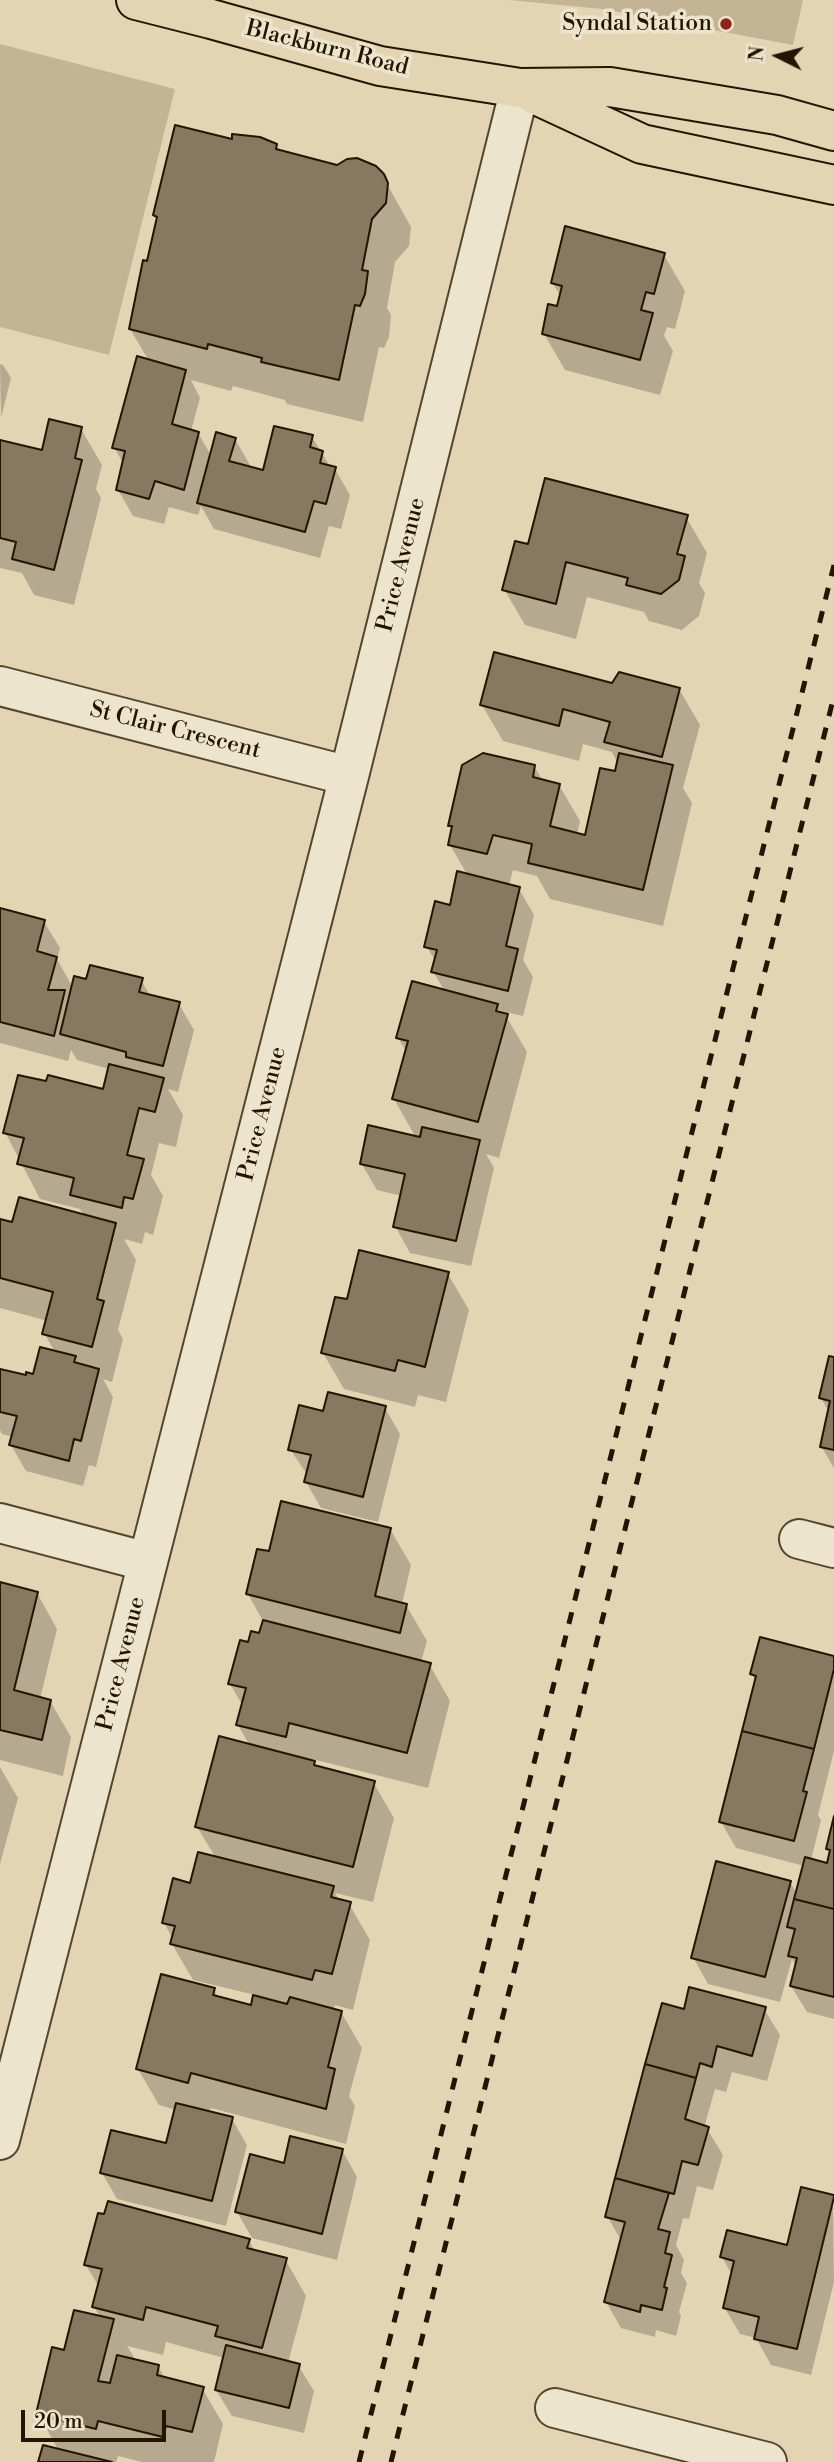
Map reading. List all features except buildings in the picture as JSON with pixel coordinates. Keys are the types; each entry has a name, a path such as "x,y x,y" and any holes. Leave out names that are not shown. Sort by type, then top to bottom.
{"main road":[{"name":"Blackburn Road","path":"136,0 380,66 520,88 610,87 777,115 834,131"},
{"name":"Blackburn Road","path":"520,88 642,144 834,185"}],"street":[{"name":"Price Avenue","path":"0,2140 349,776 520,88"},
{"name":"St Clair Crescent","path":"0,686 349,776"},
{"path":"0,1524 148,1562"},
{"path":"555,2408 767,2462"}],"shaded area":[{"path":"510,0 803,0 793,45 602,9"},
{"path":"0,44 175,89 109,355 0,327"}],"railway":[{"path":"359,2462 834,565"},
{"path":"391,2462 834,696"}],"place":[{"name":"Syndal Station","path":"726,24"}]}
